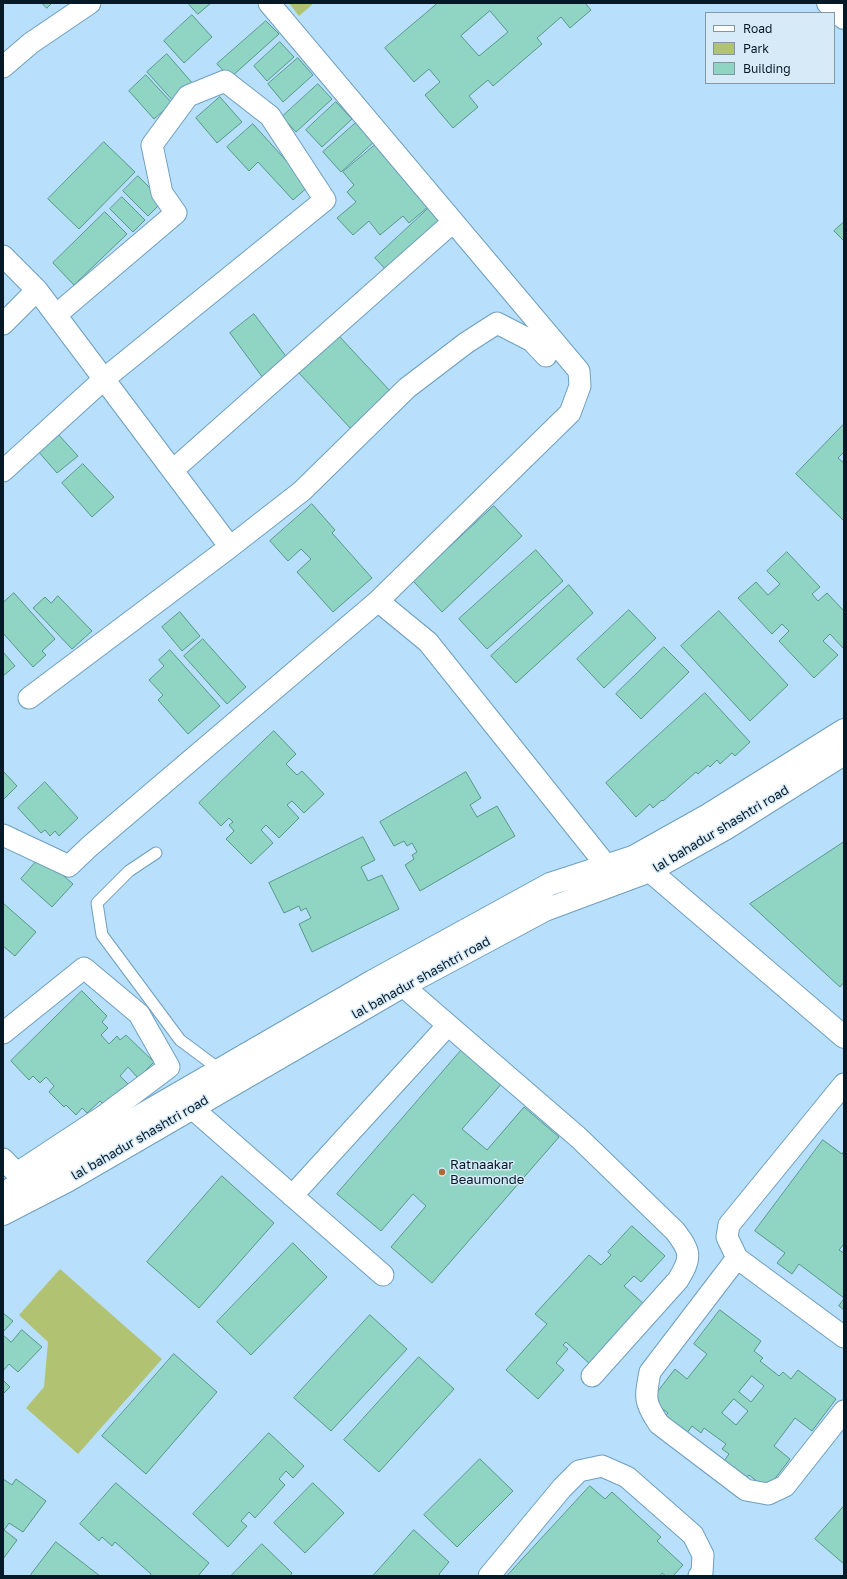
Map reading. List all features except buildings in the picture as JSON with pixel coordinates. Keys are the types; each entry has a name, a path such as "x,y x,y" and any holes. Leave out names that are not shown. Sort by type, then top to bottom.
{"main road":[{"path":"828,3 844,18"},
{"path":"3,1193 20,1178 219,1069 373,981 550,884 633,857 708,815 844,730"},
{"name":"lal bahadur shashtri road","path":"3,1214 20,1178 66,1181 403,986 545,910 650,871 725,829 844,754"},
{"path":"650,871 844,1037"}],"street":[{"path":"3,67 31,42 90,3"},
{"path":"3,835 69,866 90,846 378,601 570,413 580,386 579,371 269,3"},
{"path":"3,471 104,378 325,200 270,116 225,81 188,96 152,145 162,193 176,213 56,315"},
{"path":"173,470 453,222"},
{"path":"3,256 37,290 230,547"},
{"path":"3,324 37,290"},
{"path":"29,698 302,491 407,388 466,343 497,323 532,341 546,356"},
{"path":"378,601 428,642 606,865"},
{"path":"633,857 650,871"},
{"path":"3,1033 84,968 139,1014 169,1067 20,1178"},
{"path":"403,986 579,1138 675,1231 686,1246 688,1264 678,1280 592,1376"},
{"path":"292,1196 448,1025"},
{"path":"844,1084 729,1225 727,1237 737,1258 844,1337"},
{"path":"192,1108 383,1275"},
{"path":"737,1258 650,1372 646,1394 649,1410 659,1424 746,1490 768,1494 785,1486 844,1411"},
{"path":"489,1576 562,1488 579,1471 602,1466 628,1477 693,1535 703,1555 702,1573 699,1576"}],"lane":[{"path":"156,853 129,871 97,903 102,935 180,1040 219,1069"}],"green space":[{"path":"289,3 314,3 299,16"},
{"path":"60,1269 162,1359 78,1454 26,1408 44,1387 48,1342 19,1315"}],"place":[{"name":"Ratnaakar Beaumonde","path":"442,1172"}]}
